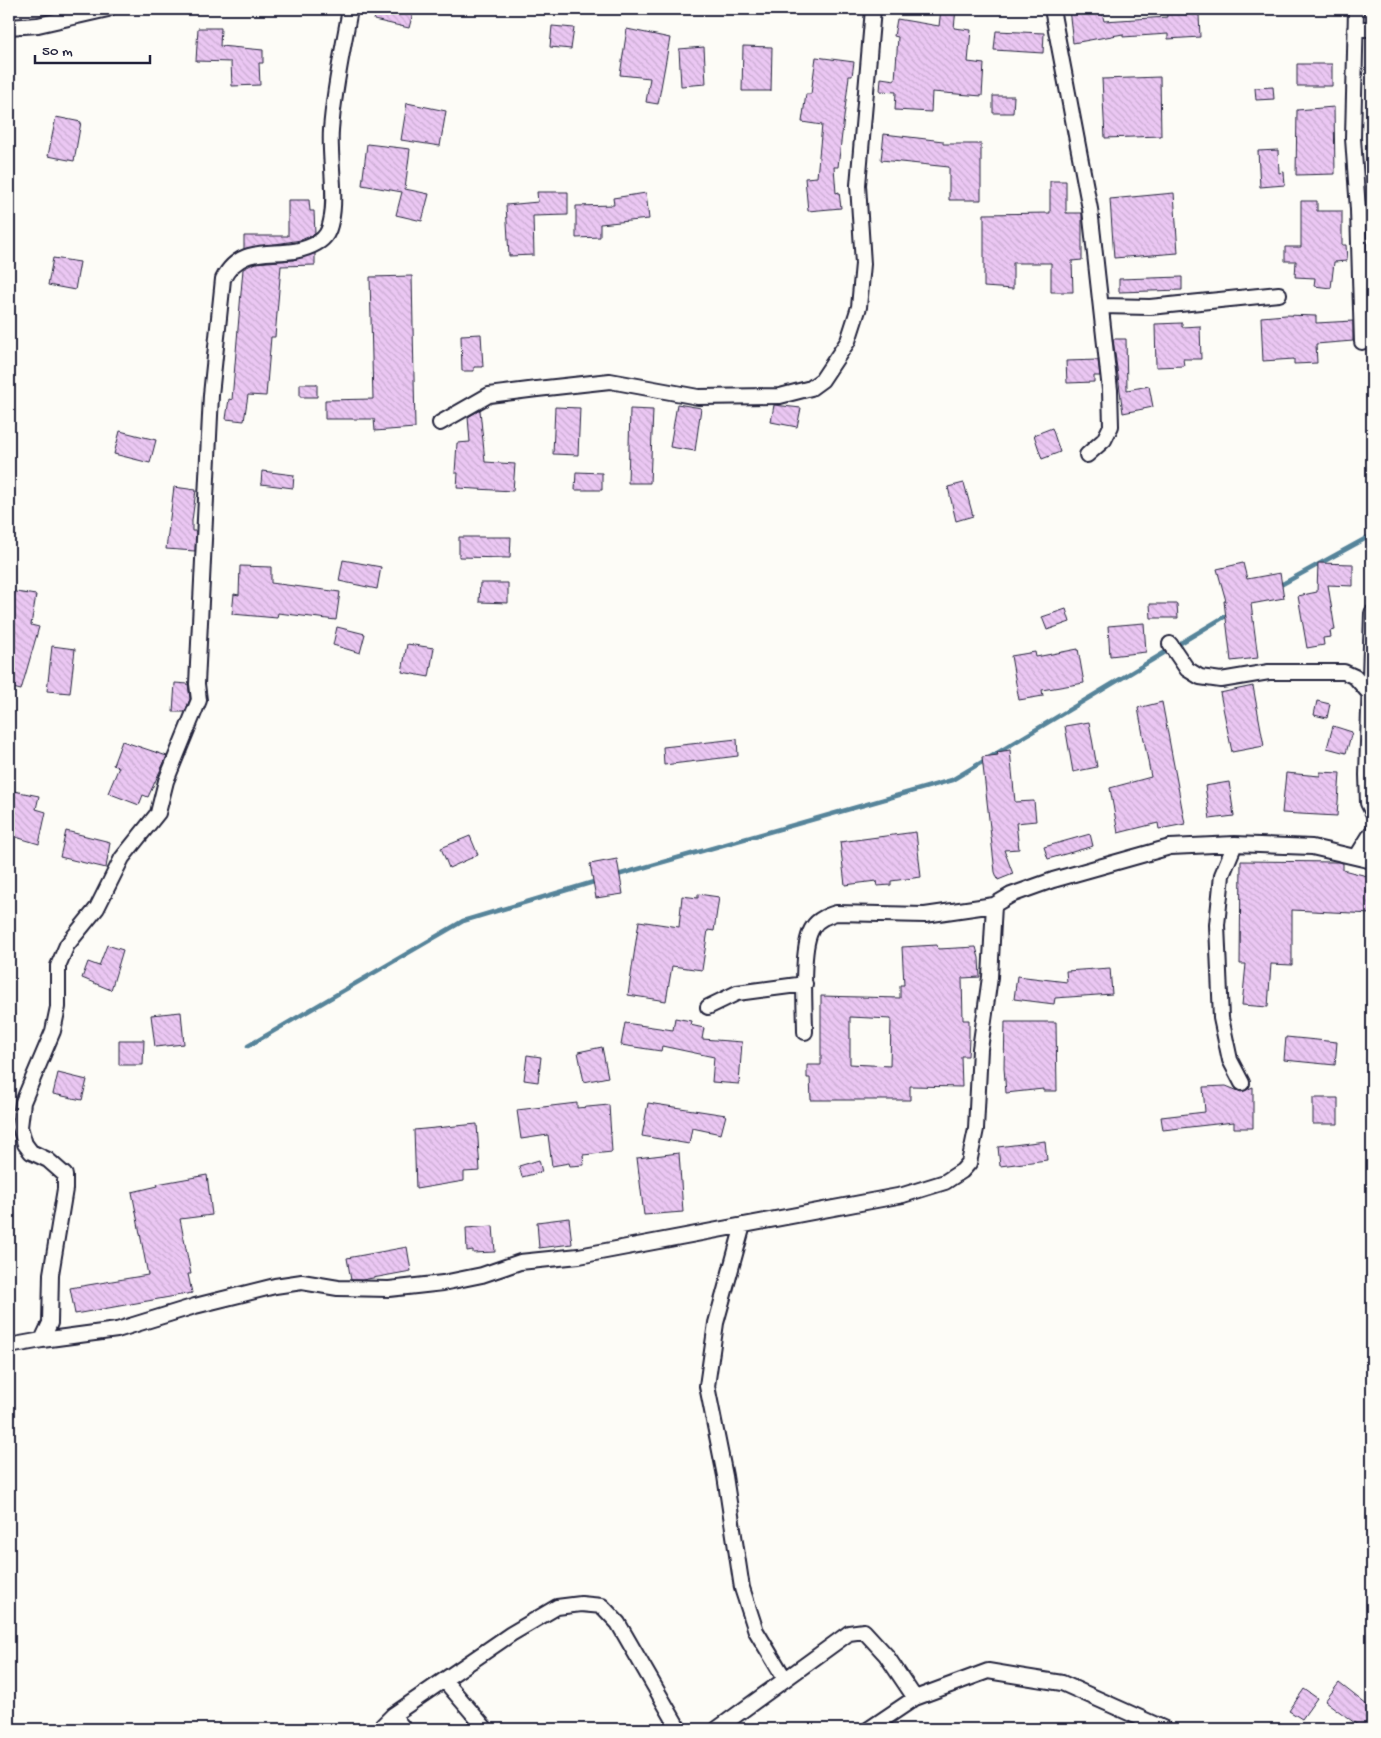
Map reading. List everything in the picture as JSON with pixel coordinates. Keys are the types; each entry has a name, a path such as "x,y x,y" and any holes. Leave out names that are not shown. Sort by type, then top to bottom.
{"street":[{"path":"9,27 38,24 108,9"},
{"path":"42,1340 50,1323 52,1274 66,1189 65,1175 48,1160 31,1152 25,1144 20,1127 23,1102 54,1031 58,1007 58,966 68,945 97,908 122,858 158,813 166,781 199,700 197,684 204,513 211,395 223,279 229,266 238,259 251,255 294,252 317,243 328,234 332,219 331,130 350,9"},
{"path":"440,423 489,394 610,381 698,397 780,396 811,388 822,380 848,341 859,307 863,264 858,185 873,9"},
{"path":"1052,9 1090,209 1110,390 1111,426 1104,440 1087,456"},
{"path":"1356,9 1353,138 1358,210 1362,342"},
{"path":"1355,28 1372,29"},
{"path":"1102,306 1150,307 1279,294"},
{"path":"1372,612 1367,775 1368,803 1372,811"},
{"path":"1170,644 1187,668 1200,677 1221,680 1269,672 1344,672 1355,677 1370,693"},
{"path":"1356,856 1372,832"},
{"path":"1236,844 1222,875 1217,925 1221,1018 1230,1060 1242,1083"},
{"path":"805,1032 806,942 813,926 823,918 836,913 925,915 994,905 1011,895 1053,880 1170,847 1236,844 1312,847 1372,861"},
{"path":"9,1346 117,1330 195,1306 275,1286 302,1282 338,1288 389,1289 443,1283 482,1275 520,1262 579,1256 903,1195 944,1182 962,1172 969,1163 976,1129 980,1049 990,977 994,905"},
{"path":"708,1007 737,993 805,984"},
{"path":"743,1225 716,1323 707,1386 742,1588 756,1630 785,1679"},
{"path":"50,1323 64,1337"},
{"path":"379,1729 393,1715 511,1634 556,1607 581,1604 602,1606 618,1623 679,1729"},
{"path":"717,1729 849,1633 864,1631 886,1655 915,1698"},
{"path":"869,1729 915,1698 988,1671 1062,1683 1165,1729"},
{"path":"444,1680 486,1729"},
{"path":"393,1715 404,1729"}],"building":[{"path":"377,9 414,9 409,28 374,20"},
{"path":"941,9 956,9 954,28 971,30 968,62 984,64 982,96 932,92 931,112 895,110 896,92 880,91 881,78 895,80 898,37 894,36 897,19 939,26"},
{"path":"1069,9 1101,9 1104,21 1167,17 1166,9 1192,9 1193,14 1199,15 1200,37 1168,39 1168,34 1123,37 1123,34 1073,43"},
{"path":"552,26 574,28 571,49 550,47"},
{"path":"198,28 221,28 220,46 263,50 263,63 259,63 260,85 232,86 231,62 196,61"},
{"path":"627,29 670,38 658,104 646,102 650,78 620,75"},
{"path":"996,31 1044,33 1043,53 994,50"},
{"path":"743,46 772,47 771,91 742,91"},
{"path":"704,47 706,84 681,86 679,49"},
{"path":"816,57 854,62 852,76 849,76 838,167 834,167 836,193 839,192 841,208 808,211 805,178 817,177 822,125 802,122 806,94 811,94"},
{"path":"1297,64 1332,64 1332,86 1297,86"},
{"path":"1160,77 1161,136 1105,138 1102,79"},
{"path":"1273,87 1274,99 1256,100 1255,88"},
{"path":"993,96 1014,96 1013,113 993,113"},
{"path":"407,103 446,111 440,146 401,140"},
{"path":"1334,107 1335,174 1296,175 1297,110"},
{"path":"56,117 81,122 74,161 48,156"},
{"path":"884,134 943,141 943,144 981,144 981,200 949,200 949,167 881,160"},
{"path":"367,144 410,149 405,189 429,194 422,221 396,215 402,192 362,185"},
{"path":"1278,150 1279,173 1284,172 1285,185 1260,187 1258,151"},
{"path":"1050,181 1066,181 1066,213 1082,213 1082,260 1072,261 1073,292 1051,292 1051,263 1013,263 1013,289 984,287 984,214 1050,213"},
{"path":"537,192 568,192 568,215 533,216 534,255 509,256 506,205 538,202"},
{"path":"646,193 649,219 600,224 600,237 576,238 576,206 614,205 613,198"},
{"path":"1174,193 1178,253 1114,258 1110,199"},
{"path":"288,200 309,200 310,211 314,211 315,234 301,240 244,249 244,236 288,236"},
{"path":"1301,201 1317,201 1317,211 1342,211 1342,245 1346,245 1347,261 1334,262 1331,288 1314,286 1315,278 1295,277 1296,261 1285,261 1285,247 1301,247"},
{"path":"315,253 315,265 281,266 275,337 271,337 266,396 248,395 244,421 226,419 229,399 232,400 243,269 255,263 293,260"},
{"path":"53,258 80,262 75,290 48,285"},
{"path":"412,276 415,428 375,431 374,419 325,419 325,400 373,399 370,277"},
{"path":"1182,277 1182,290 1119,292 1119,279"},
{"path":"1286,315 1316,316 1316,323 1353,321 1353,341 1316,344 1317,363 1294,364 1294,359 1263,361 1261,317"},
{"path":"1182,323 1182,327 1200,326 1201,359 1183,359 1184,366 1156,367 1155,324"},
{"path":"481,334 483,367 474,367 474,371 462,371 461,335"},
{"path":"1113,339 1126,339 1127,390 1149,386 1153,407 1123,413"},
{"path":"1098,360 1100,376 1094,376 1094,382 1067,383 1066,361"},
{"path":"300,384 317,384 317,397 300,397"},
{"path":"677,404 701,408 695,451 670,447"},
{"path":"774,405 801,408 797,427 771,422"},
{"path":"555,407 580,408 578,455 553,454"},
{"path":"630,409 653,410 650,483 628,483"},
{"path":"480,410 485,462 515,464 513,491 457,488 458,473 455,473 457,443 470,442 468,417"},
{"path":"1052,428 1060,452 1042,459 1034,435"},
{"path":"120,431 156,440 150,463 114,454"},
{"path":"262,471 294,475 293,488 261,484"},
{"path":"576,472 602,473 602,490 575,490"},
{"path":"964,483 973,516 956,521 948,487"},
{"path":"174,487 196,490 192,521 192,531 196,531 195,551 166,549"},
{"path":"459,537 511,537 510,558 459,557"},
{"path":"343,560 381,567 377,589 339,581"},
{"path":"1243,563 1247,579 1280,573 1284,598 1251,604 1258,658 1231,661 1224,601 1226,601 1217,569"},
{"path":"1318,563 1353,564 1353,586 1328,585 1335,630 1330,631 1331,637 1323,638 1324,645 1307,648 1298,596 1317,592"},
{"path":"240,566 271,567 271,583 340,592 336,620 278,613 277,618 232,614 234,594 239,595"},
{"path":"480,583 508,583 508,603 479,602"},
{"path":"9,591 36,595 31,625 39,627 21,690 9,687"},
{"path":"1150,604 1177,604 1178,618 1151,618"},
{"path":"1066,609 1070,622 1047,630 1042,617"},
{"path":"1144,623 1146,652 1110,656 1108,626"},
{"path":"337,627 365,634 360,653 333,645"},
{"path":"407,644 434,648 429,677 402,672"},
{"path":"52,646 75,649 70,693 47,691"},
{"path":"1078,649 1084,683 1042,690 1043,696 1019,700 1011,656 1035,652 1036,657"},
{"path":"175,683 188,684 190,699 185,712 173,712"},
{"path":"1253,686 1264,746 1232,752 1220,693"},
{"path":"1317,701 1330,704 1327,718 1314,715"},
{"path":"1162,702 1185,824 1159,829 1158,823 1118,833 1110,788 1151,777 1138,708"},
{"path":"1089,722 1097,767 1073,772 1065,726"},
{"path":"1333,726 1352,732 1346,753 1327,748"},
{"path":"737,739 738,756 664,765 663,747"},
{"path":"122,741 167,756 148,797 143,795 139,805 108,793 119,767 113,765"},
{"path":"1010,750 1015,802 1034,801 1036,821 1016,823 1019,849 1004,850 1013,874 998,880 995,872 982,757 998,755 997,752"},
{"path":"1320,772 1340,773 1337,816 1282,813 1286,773 1320,776"},
{"path":"1229,782 1234,816 1210,819 1205,786"},
{"path":"9,790 39,796 36,809 46,812 39,844 9,835"},
{"path":"66,831 110,842 106,868 60,857"},
{"path":"916,832 921,877 891,881 891,885 877,886 876,881 845,885 840,842"},
{"path":"1090,834 1093,846 1048,859 1044,847"},
{"path":"470,836 478,855 449,868 441,848"},
{"path":"617,859 623,894 596,898 590,864"},
{"path":"1241,861 1338,862 1343,863 1343,870 1371,877 1367,892 1372,892 1372,914 1292,910 1292,965 1271,964 1268,1007 1242,1005 1246,964 1240,964"},
{"path":"698,894 719,897 714,931 708,930 702,970 672,966 666,1001 628,995 639,921 679,927 682,896 698,898"},
{"path":"107,945 123,950 111,990 82,978 88,962 99,966"},
{"path":"937,945 938,949 976,947 979,958 980,977 962,978 963,1020 969,1020 969,1039 968,1056 961,1056 962,1087 910,1086 910,1100 811,1100 810,1078 807,1078 807,1065 821,1065 821,996 900,998 900,985 904,985 902,947","holes":["850,1017 891,1019 890,1066 850,1064"]},
{"path":"1110,968 1112,994 1055,998 1054,1004 1014,999 1017,976 1067,982 1066,971"},
{"path":"181,1012 184,1044 155,1047 151,1015"},
{"path":"675,1018 691,1021 690,1025 704,1028 702,1039 742,1042 739,1084 712,1082 714,1057 662,1046 661,1051 621,1045 625,1023 673,1030"},
{"path":"1005,1022 1056,1022 1057,1091 1043,1091 1043,1089 1006,1093 1004,1068"},
{"path":"1286,1037 1337,1042 1335,1065 1284,1060"},
{"path":"119,1040 144,1040 143,1065 119,1065"},
{"path":"602,1047 608,1077 584,1082 578,1052"},
{"path":"527,1055 541,1057 538,1082 524,1080"},
{"path":"58,1073 87,1080 82,1100 53,1094"},
{"path":"1226,1086 1241,1092 1253,1087 1253,1128 1234,1128 1234,1122 1163,1130 1161,1117 1205,1112 1203,1087"},
{"path":"1313,1098 1338,1098 1338,1124 1313,1124"},
{"path":"577,1103 577,1108 609,1105 612,1152 583,1155 584,1165 570,1166 569,1163 552,1166 548,1135 521,1139 517,1110"},
{"path":"648,1103 726,1115 721,1134 692,1128 689,1144 642,1136"},
{"path":"477,1124 480,1171 464,1172 464,1181 416,1189 414,1130"},
{"path":"1045,1141 1047,1160 1000,1166 998,1147"},
{"path":"679,1153 683,1212 644,1215 637,1158"},
{"path":"539,1160 542,1172 522,1177 519,1166"},
{"path":"207,1175 212,1215 180,1219 191,1274 188,1274 192,1293 75,1314 70,1288 148,1275 132,1192 158,1186 157,1184"},
{"path":"569,1218 572,1244 539,1248 537,1222"},
{"path":"493,1226 495,1252 473,1253 473,1250 467,1251 466,1228"},
{"path":"407,1247 411,1271 362,1280 351,1280 347,1258"},
{"path":"1339,1683 1372,1709 1372,1729 1363,1729 1325,1701"},
{"path":"1304,1689 1317,1698 1302,1719 1289,1711"}],"waterway":[{"path":"1277,587 1372,535"},
{"path":"614,876 952,780 1229,614"},
{"path":"248,1046 463,921 597,881"}]}
